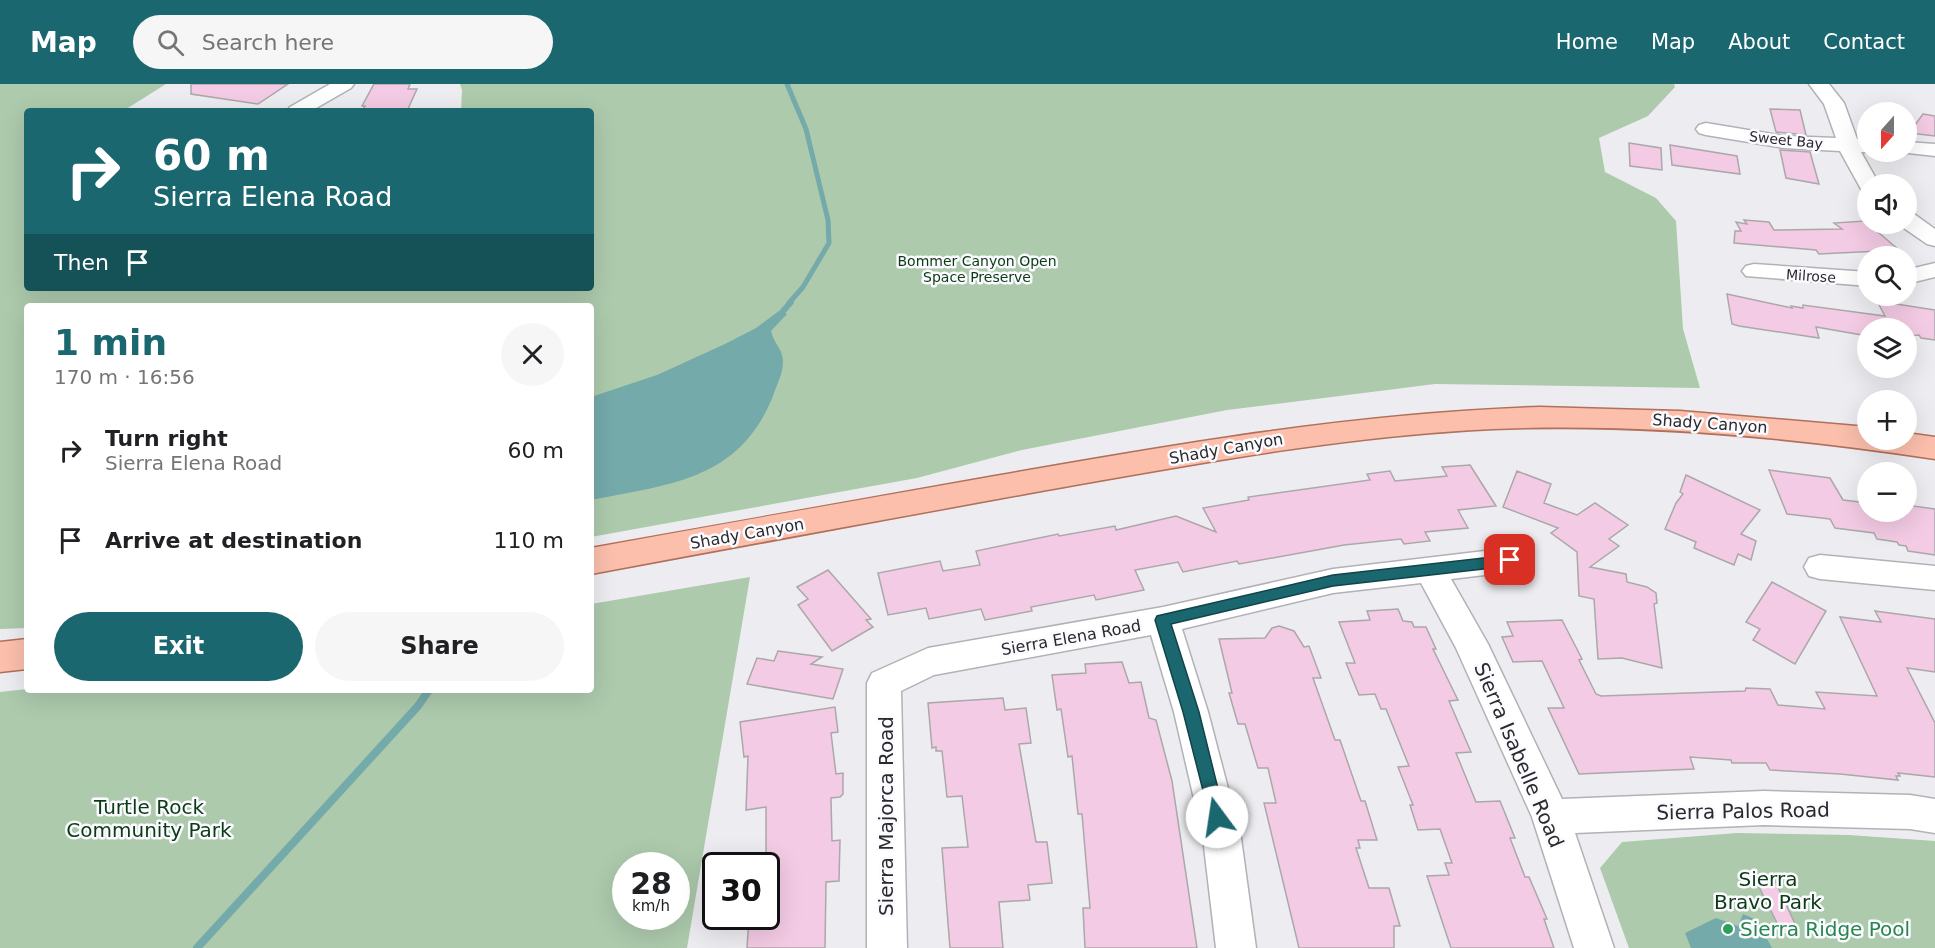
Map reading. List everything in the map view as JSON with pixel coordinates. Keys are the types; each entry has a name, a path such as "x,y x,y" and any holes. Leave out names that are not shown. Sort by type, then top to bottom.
{"main road":[{"name":"Shady Canyon","path":"594,560 1242,444 1366,427 1492,418 1616,418 1739,424 1857,437"},
{"path":"1917,445 1935,448"},
{"path":"0,657 24,654"}],"street":[{"path":"302,108 344,84"},
{"path":"338,108 350,84"},
{"path":"1819,84 1834,103 1857,144"},
{"name":"Sweet Bay","path":"1706,129 1784,142 1857,146"},
{"path":"1857,149 1853,159 1863,174"},
{"path":"1917,149 1935,150"},
{"path":"1917,227 1935,239"},
{"path":"1917,274 1935,270"},
{"name":"Milrose","path":"1754,271 1857,278"},
{"name":"Sierra Elena Road","path":"884,683 928,663 1163,620 1333,581 1510,560"},
{"path":"1820,567 1935,578"},
{"name":"Sierra Isabelle Road","path":"1429,568 1471,644 1551,817 1594,948"},
{"path":"1163,620 1191,712 1222,838 1236,948"},
{"name":"Sierra Majorca Road","path":"884,683 887,948"},
{"name":"Sierra Palos Road","path":"1551,817 1764,808 1910,812 1935,816"}],"green space":[{"name":"Bommer Canyon Open Space Preserve","path":"0,84 166,84 128,108 24,108 24,291 594,291 594,108 461,108 460,84 1674,84 1675,87 1648,116 1599,138 1605,172 1656,198 1676,221 1683,329 1700,388 1435,384 1227,410 1022,450 917,478 594,536 594,303 24,303 24,628 0,629"},
{"name":"Turtle Rock Community Park","path":"750,577 687,948 0,948 0,692 24,689 24,693 594,693 594,603"},
{"name":"Sierra Bravo Park","path":"1737,833 1849,835 1935,841 1935,948 1629,948 1600,868 1622,842"}],"water":[{"path":"779,311 787,314 771,331 783,360 780,376 759,424 741,446 721,462 698,474 648,489 594,499 594,396 657,375 756,328"},
{"name":"Sierra Ridge Pool","path":"1743,914 1757,920 1772,948 1691,948 1685,933 1716,918 1738,926"}],"building":[{"path":"191,84 288,84 258,104 191,94"},
{"path":"374,84 410,84 408,89 417,89 408,108 364,108 365,106 362,106"},
{"path":"1770,109 1800,110 1806,135 1776,132"},
{"path":"1923,114 1935,116 1935,136 1917,134 1917,122"},
{"path":"1629,143 1661,148 1662,170 1630,166"},
{"path":"1670,145 1737,156 1740,174 1672,165"},
{"path":"1780,150 1810,152 1819,184 1786,178"},
{"path":"1744,220 1769,222 1774,230 1842,229 1834,223 1857,222 1857,234 1880,234 1894,246 1857,246 1857,252 1819,254 1816,250 1734,243 1735,231 1741,231 1736,222 1747,224"},
{"path":"1727,294 1792,308 1791,306 1803,308 1803,305 1885,316 1880,306 1909,306 1935,310 1935,340 1917,335 1917,318 1857,318 1857,334 1816,327 1819,338 1732,324"},
{"path":"1470,465 1496,506 1458,510 1468,528 1425,532 1430,541 1404,544 1401,539 1344,545 1239,564 1237,561 1183,572 1178,562 1135,570 1144,590 1096,600 1094,595 1031,607 1032,611 985,620 981,609 929,619 926,608 888,615 878,573 940,561 943,571 980,565 976,551 1058,534 1059,536 1115,526 1116,530 1176,516 1216,532 1203,508 1249,500 1248,497 1370,480 1367,474 1390,471 1395,481 1447,476 1442,467"},
{"path":"1769,470 1830,478 1843,500 1857,502 1857,522 1917,522 1917,507 1935,509 1935,555 1908,551 1906,546 1899,545 1897,542 1877,539 1874,533 1835,528 1830,519 1787,514"},
{"path":"1517,471 1551,484 1544,503 1577,515 1595,503 1628,525 1609,539 1619,546 1590,567 1626,574 1627,582 1647,587 1656,593 1657,603 1654,604 1662,668 1622,658 1598,659 1594,599 1579,596 1577,552 1551,533 1558,528 1503,507"},
{"path":"1686,475 1760,510 1741,534 1756,541 1751,560 1738,554 1734,565 1694,548 1696,542 1665,529 1676,503 1683,494 1680,492"},
{"path":"828,570 871,619 866,620 873,627 832,651 798,605 808,599 797,587"},
{"path":"1772,582 1826,611 1795,664 1753,640 1760,629 1746,622"},
{"path":"1398,609 1403,621 1412,622 1414,627 1426,627 1436,649 1433,649 1458,700 1449,701 1471,752 1456,753 1476,802 1500,801 1515,838 1510,838 1525,877 1529,877 1547,919 1544,919 1554,948 1451,948 1427,876 1449,875 1445,863 1452,863 1440,829 1418,830 1410,805 1413,805 1398,767 1409,766 1386,709 1381,709 1375,694 1359,695 1346,663 1355,663 1339,622 1370,620 1367,611"},
{"path":"1875,611 1935,619 1935,672 1907,668 1935,723 1935,777 1898,773 1900,776 1896,776 1898,780 1770,770 1766,763 1732,763 1731,760 1690,757 1694,769 1579,774 1548,708 1564,708 1542,661 1513,662 1502,637 1513,636 1507,622 1562,620 1582,659 1579,660 1596,694 1601,696 1745,691 1746,688 1770,689 1778,705 1825,709 1816,692 1877,696 1840,617 1881,622"},
{"path":"1279,626 1294,631 1304,647 1309,646 1321,678 1313,678 1335,740 1340,740 1361,801 1365,801 1377,840 1358,840 1360,848 1356,848 1369,888 1389,888 1400,926 1394,926 1394,948 1299,948 1264,803 1276,803 1268,768 1258,768 1245,724 1238,724 1229,693 1232,693 1219,639 1265,638 1272,628"},
{"path":"778,651 822,657 811,664 843,669 833,699 747,684 757,658 774,661"},
{"path":"1122,662 1129,683 1141,682 1149,718 1156,720 1172,781 1197,948 1085,948 1083,908 1090,908 1082,814 1078,814 1072,756 1068,757 1061,709 1057,710 1052,675 1086,673 1085,664"},
{"path":"1003,698 1005,710 1026,708 1031,743 1019,744 1036,842 1047,842 1052,883 1028,885 1030,900 999,902 1003,948 950,948 942,848 968,847 962,796 947,797 942,751 936,751 936,747 932,748 928,703"},
{"path":"835,707 838,732 831,733 836,774 843,773 843,794 840,797 831,798 832,841 840,840 839,881 826,882 825,948 747,948 748,930 780,930 780,852 766,852 766,807 746,810 748,756 744,757 740,722"},
{"path":"1755,879 1774,879 1797,928 1783,935"}],"waterway":[{"path":"787,84 806,129 828,220 829,243 803,287 789,303"},
{"path":"778,317 791,302"},
{"path":"197,948 418,706 427,693"}],"place":[{"name":"Sierra Ridge Pool","path":"1728,929"}],"route":[{"path":"1217,817 1191,712 1163,620 1333,581 1510,560"}]}
